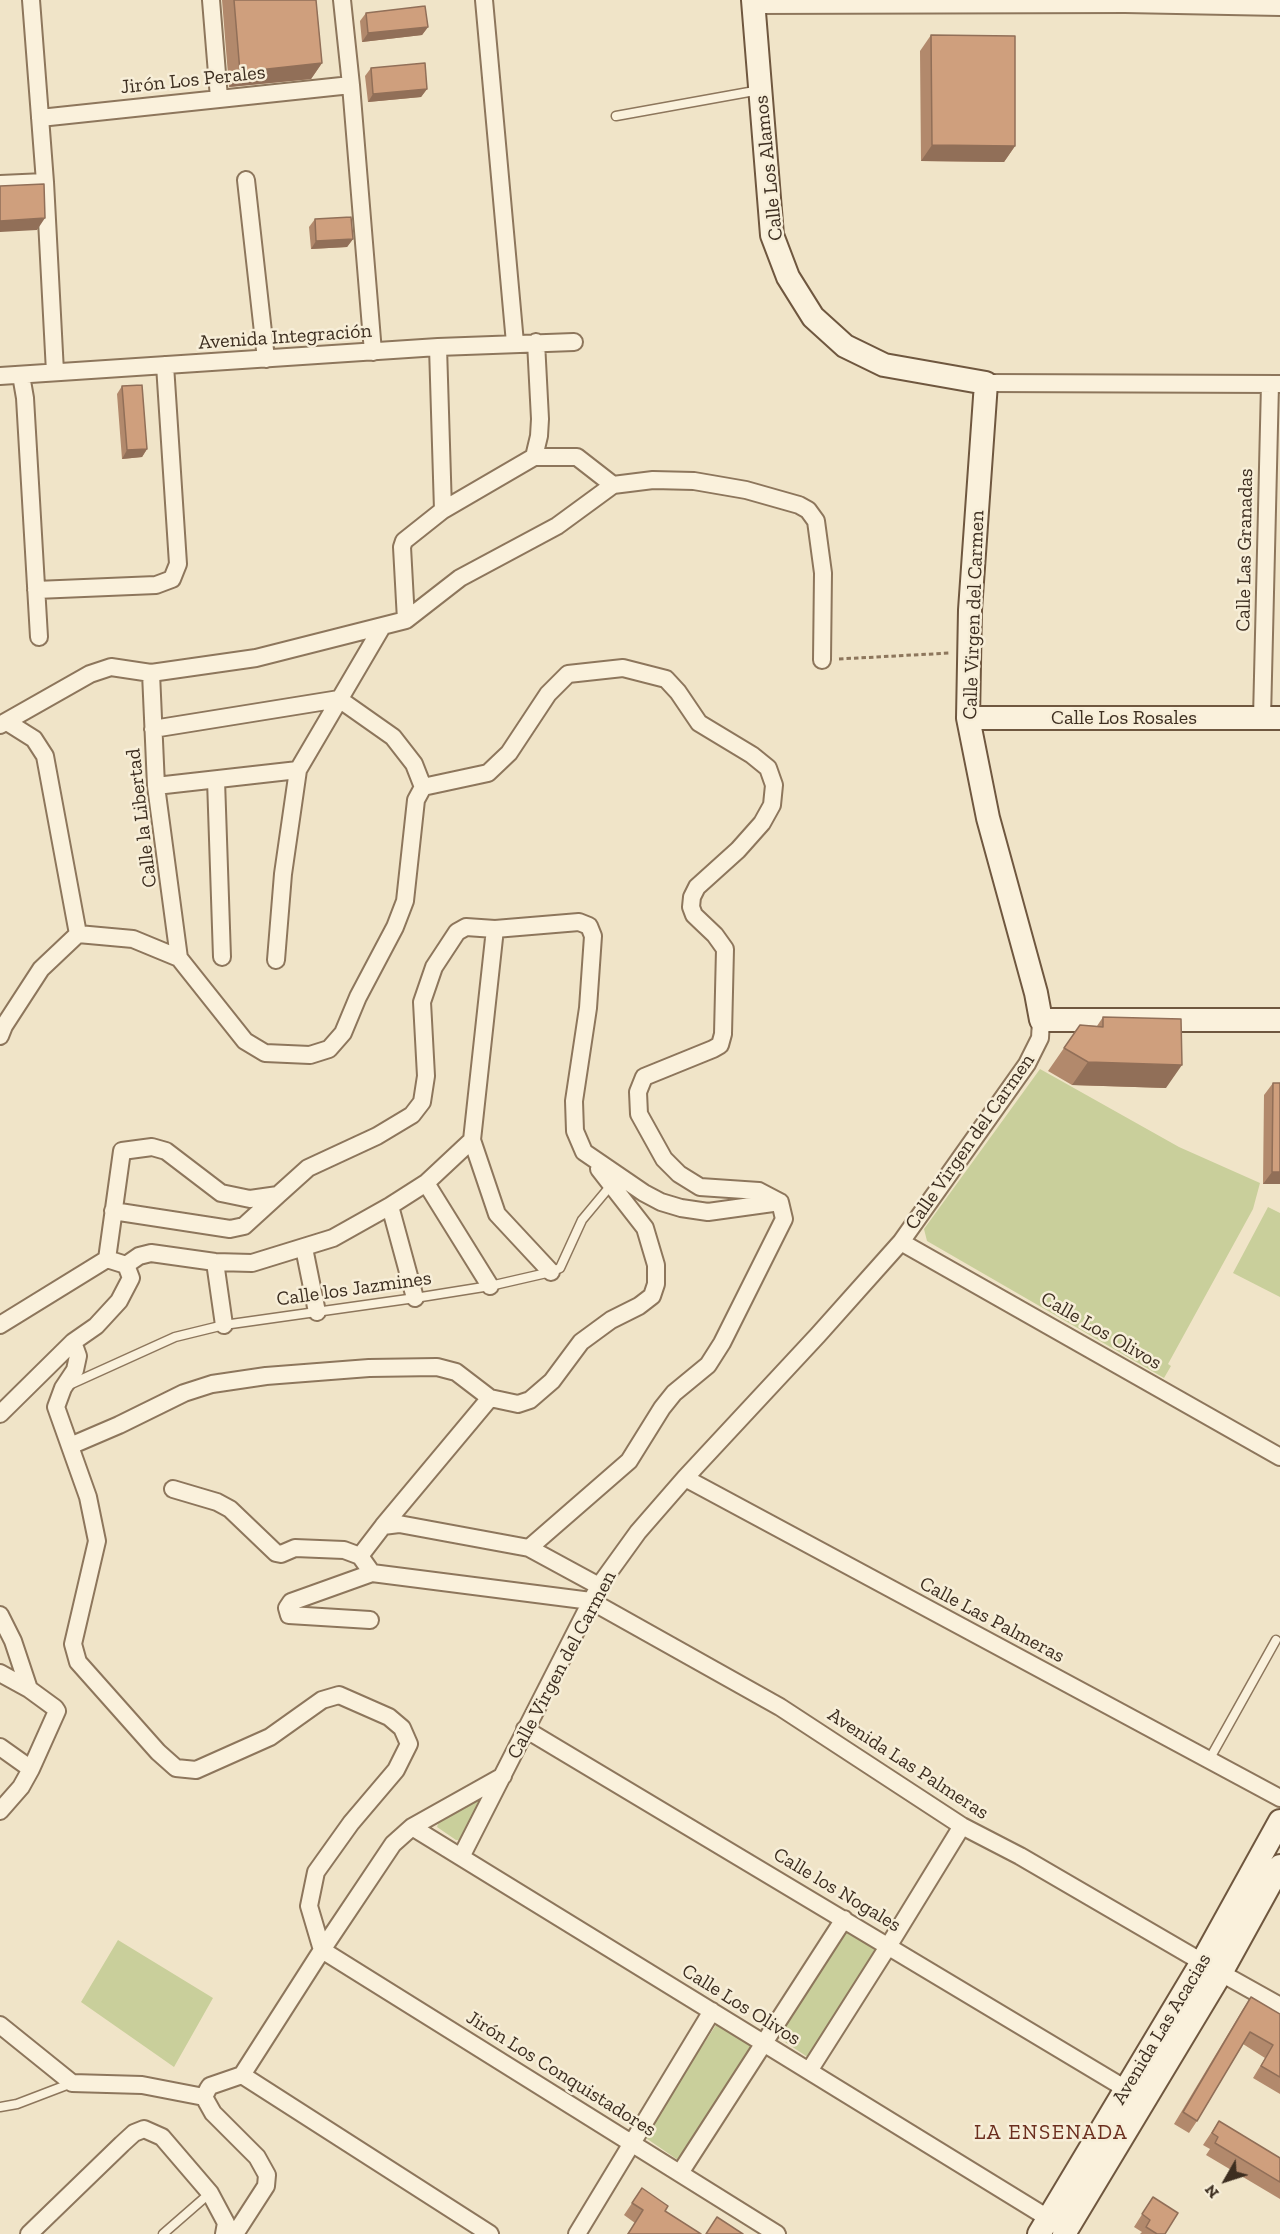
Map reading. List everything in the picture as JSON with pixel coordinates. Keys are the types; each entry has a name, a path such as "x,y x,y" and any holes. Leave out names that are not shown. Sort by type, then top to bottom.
{"street":[{"path":"31,0 45,182 55,372"},
{"path":"211,0 219,98"},
{"path":"342,0 373,352"},
{"path":"484,0 515,343"},
{"path":"754,2 1125,2 1280,7"},
{"name":"Calle Los Alamos","path":"754,2 772,235 788,277 813,317 845,346 884,365 986,383"},
{"name":"Jirón Los Perales","path":"40,118 351,85"},
{"path":"246,180 266,359"},
{"path":"0,184 45,182"},
{"path":"534,458 540,419 536,342"},
{"name":"Avenida Integración","path":"0,376 438,347 574,342"},
{"path":"438,347 443,510"},
{"path":"36,590 156,585 172,579 178,564 165,365"},
{"path":"21,375 25,398 39,637"},
{"name":"Calle Las Granadas","path":"986,383 1275,384 1271,718"},
{"name":"Calle Virgen del Carmen","path":"461,1857 599,1586 638,1532 685,1478 901,1242 1027,1064 1040,1038 1041,1020 1036,993 988,818 968,718 970,610 986,383"},
{"path":"406,620 402,544 443,510 534,458 577,457 613,485"},
{"path":"3,724 90,674 111,667 151,673 256,658 406,620 460,579 557,526 613,485 653,480 694,481 746,490 799,505 808,510 816,521 823,573 822,660"},
{"path":"276,960 283,874 298,770 382,627"},
{"path":"78,933 133,939 179,958 245,1041 265,1053 310,1055 329,1049 343,1033 358,997 395,927 405,901 416,800 423,787 488,773 509,753 548,694 568,674 623,668 666,679 678,692 699,723 752,755 768,768 774,785 772,805 762,823 738,850 697,887 692,897 691,907 694,915 715,935 725,949 723,1034 720,1045 644,1077 638,1092 639,1114 664,1159 679,1174 700,1187 759,1191 780,1202 784,1219 722,1343 708,1365 674,1393 629,1461 529,1548"},
{"name":"Calle la Libertad","path":"151,673 156,786 179,958"},
{"path":"153,729 339,699 393,737 414,764 423,787"},
{"name":"Calle Los Rosales","path":"968,718 1271,718"},
{"path":"3,724 34,739 45,756 78,933"},
{"path":"156,786 298,770"},
{"path":"216,780 222,957"},
{"path":"70,1446 184,1393 212,1384 266,1376 369,1368 437,1367 456,1372 490,1398 518,1404 530,1400 552,1381 581,1342 611,1320 639,1306 652,1296 656,1284 656,1265 645,1228 612,1184 584,1152 575,1131 574,1101 588,1008 593,936 590,926 579,922 495,929 466,927 457,932 434,967 422,1002 426,1076 422,1102 412,1115 391,1129 308,1168 244,1226 230,1229 113,1210"},
{"path":"495,929 472,1140 497,1214 551,1272"},
{"path":"0,1036 4,1026 41,969 78,933"},
{"path":"1041,1020 1280,1020"},
{"path":"126,1265 139,1256 151,1253 215,1262 252,1263 333,1238 426,1183 472,1140"},
{"path":"106,1259 122,1151 152,1147 166,1151 221,1193 250,1198 278,1195"},
{"path":"584,1152 661,1202 681,1208 708,1212 780,1202"},
{"path":"426,1183 490,1286"},
{"path":"390,1206 415,1298"},
{"name":"Calle Los Olivos","path":"901,1242 1280,1457"},
{"path":"304,1248 317,1312"},
{"path":"0,1325 106,1259 126,1265"},
{"path":"215,1262 224,1325"},
{"path":"0,1414 73,1342 96,1326 119,1301 131,1278 126,1265"},
{"path":"73,1342 78,1356 75,1370 63,1388 56,1407 88,1497 97,1541 73,1644 78,1662 158,1752 176,1768 196,1770 270,1737 322,1700 339,1695 388,1717 402,1728 409,1744 396,1770 351,1823 315,1872 309,1905 321,1950"},
{"path":"360,1556 490,1398"},
{"name":"Calle Las Palmeras","path":"685,1478 1280,1798"},
{"path":"173,1489 217,1502 230,1509 276,1553 281,1554 295,1548 344,1550 360,1556 372,1573"},
{"path":"383,1526 399,1524 529,1548 599,1586"},
{"path":"370,1620 289,1615 287,1608 291,1602 372,1573 591,1601"},
{"name":"Avenida Las Palmeras","path":"591,1601 780,1707 962,1826 1280,2006"},
{"path":"0,1615 13,1641 29,1689"},
{"path":"0,1673 29,1689 57,1711 21,1788 0,1811"},
{"name":"Calle los Nogales","path":"525,1729 1126,2089"},
{"path":"0,1747 31,1769"},
{"name":"Calle Virgen del Carmen","path":"242,2075 321,1950 393,1845 412,1827 504,1775"},
{"name":"Avenida Las Acacias","path":"1064,2234 1212,1968 1280,1821"},
{"path":"809,2071 962,1826"},
{"name":"Calle Los Olivos","path":"412,1827 809,2071 1043,2226"},
{"name":"Avenida Las Acacias","path":"1043,2226 1126,2089 1212,1968 1280,1866"},
{"path":"680,2174 844,1919"},
{"name":"Jirón Los Conquistadores","path":"321,1950 777,2234"},
{"path":"577,2234 712,2012"},
{"path":"0,2025 72,2083 142,2085 204,2097 213,2113 257,2157 267,2175 266,2186 235,2234"},
{"path":"204,2097 210,2086 242,2075 489,2234"},
{"path":"29,2234 134,2133 144,2129 162,2137 210,2193 226,2223 224,2234"}],"lane":[{"path":"616,116 760,90"},
{"path":"551,1272 560,1268 582,1220 612,1184"},
{"name":"Calle los Jazmines","path":"63,1388 175,1337 224,1325 490,1286 551,1272"},
{"path":"1209,1760 1276,1640"},
{"path":"0,2107 16,2104 72,2083"},
{"path":"163,2234 210,2193"}],"path":[{"path":"822,660 969,652"}],"green space":[{"path":"1040,1069 1179,1147 1260,1183 1253,1209 1168,1364 1171,1366 1164,1378 927,1241 924,1229"},
{"path":"1268,1207 1280,1213 1280,1297 1233,1273"},
{"path":"483,1797 469,1830 459,1840 437,1827 439,1821"},
{"path":"847,1929 877,1949 809,2058 779,2038"},
{"path":"118,1940 213,1998 174,2067 81,2002"},
{"path":"718,2022 753,2046 678,2160 643,2136"}],"building":[{"path":"234,0 316,0 322,63 240,72"},
{"path":"425,6 428,27 368,33 366,13"},
{"path":"931,35 1015,36 1015,146 932,145"},
{"path":"425,63 427,89 373,94 371,68"},
{"path":"44,184 45,218 0,221 0,186"},
{"path":"351,217 353,239 316,241 315,219"},
{"path":"142,385 147,449 127,450 122,386"},
{"path":"1103,1017 1181,1019 1182,1065 1088,1062 1064,1048 1080,1025 1103,1027"},
{"path":"1273,1083 1280,1083 1280,1172 1272,1172"},
{"path":"1251,1997 1280,2014 1280,2077 1261,2066 1273,2045 1250,2032 1197,2121 1183,2112"},
{"path":"1219,2121 1280,2158 1280,2182 1215,2143 1218,2137 1212,2133"},
{"path":"642,2188 668,2206 665,2211 701,2234 628,2234 643,2210 632,2203"},
{"path":"1153,2197 1178,2213 1165,2234 1157,2234 1146,2227 1150,2220 1142,2214"},
{"path":"717,2217 743,2234 706,2234"}],"district":[{"name":"LA ENSENADA","path":"1051,2133"}]}
